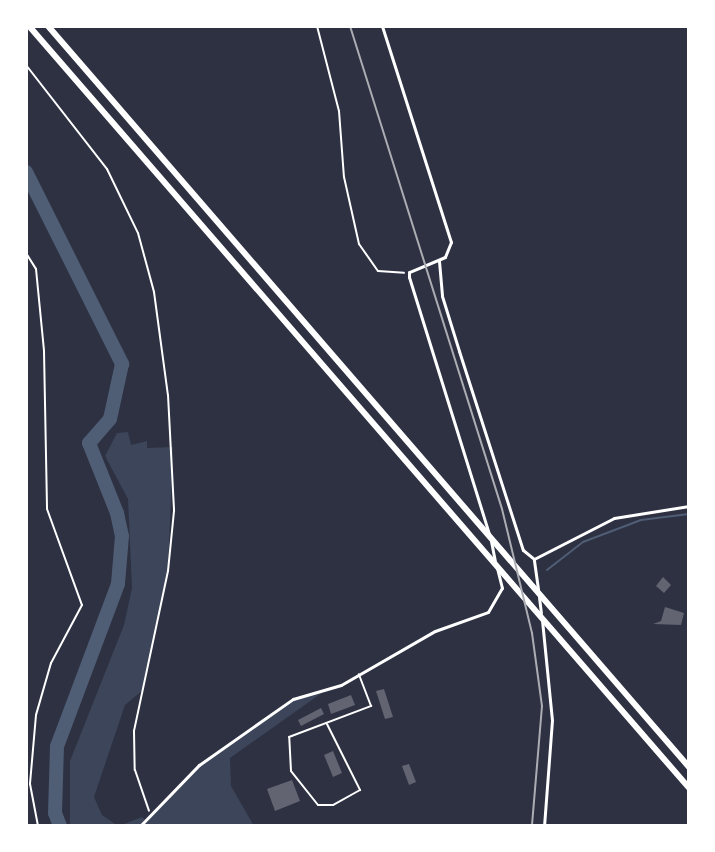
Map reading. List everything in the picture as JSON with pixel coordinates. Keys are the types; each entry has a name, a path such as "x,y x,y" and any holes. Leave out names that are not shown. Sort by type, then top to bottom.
{"highway":[{"path":"29,26 689,788"},
{"path":"48,26 688,765"}],"street":[{"path":"140,826 152,818 199,765 274,711 301,694 341,685 435,631 488,612 502,588 484,513 409,275 439,261 450,249 450,233 382,26"},
{"path":"439,261 442,296 459,351 523,550 534,559 552,720 544,826"},
{"path":"534,559 614,518 689,506"}],"lane":[{"path":"327,724 360,790 333,805 318,805 291,771 286,745 294,732 327,724 371,706 359,674"}],"path":[{"path":"317,26 339,111 344,177 359,244 378,271 409,275"},
{"path":"26,65 107,169 138,233 154,292 168,395 174,511 168,571 133,745 139,787 152,818"},
{"path":"26,253 36,269 46,365 47,509 82,605 48,672 31,767 38,826"},
{"path":"26,768 31,767"}],"shaded area":[{"path":"128,432 131,445 147,441 147,448 173,447 168,571 143,690 125,705 94,797 102,815 118,826 70,826 70,761 124,625 132,588 128,499 105,456 117,433"},
{"path":"326,690 230,758 231,786 254,826 119,826 142,817 147,822 199,765 293,699"}],"building":[{"path":"663,577 671,585 664,593 656,586"},
{"path":"665,607 684,613 681,625 653,624 661,621"},
{"path":"384,689 393,717 385,719 376,691"},
{"path":"351,695 355,705 331,714 328,704"},
{"path":"321,708 324,714 301,726 298,720"},
{"path":"333,751 342,773 333,777 324,755"},
{"path":"409,764 416,782 409,785 402,766"},
{"path":"292,780 300,801 275,811 267,789"}],"waterway":[{"path":"26,172 122,364 110,419 89,443 117,513 122,536 118,584 57,746 55,813 60,826"},
{"path":"547,570 583,542 641,520 689,514"}],"railway":[{"path":"350,26 502,509 532,633 542,706 532,826"}]}
